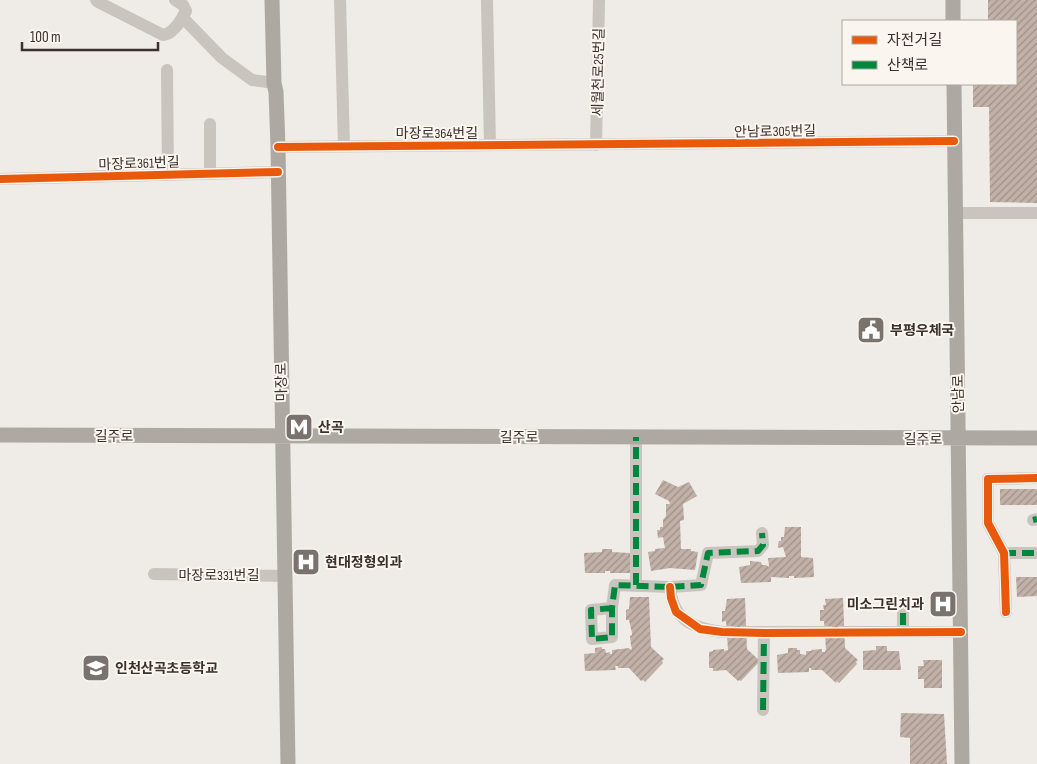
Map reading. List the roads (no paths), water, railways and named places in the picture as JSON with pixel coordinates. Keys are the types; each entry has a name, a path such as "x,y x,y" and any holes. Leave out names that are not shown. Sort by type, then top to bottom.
{"main road":[{"name":"마장로","path":"272,0 278,147 288,764"},
{"path":"953,0 953,20"},
{"name":"안남로","path":"954,85 962,764"},
{"name":"길주로","path":"0,435 1037,438"}],"street":[{"path":"96,0 163,35 169,33 186,11 186,8 175,0"},
{"path":"340,0 344,146"},
{"name":"마장로364번길","path":"488,0 490,145"},
{"name":"세월천로25번길","path":"596,144 599,0"},
{"path":"182,18 222,58 252,80 274,83"},
{"path":"167,70 168,175"},
{"path":"210,124 210,174"},
{"name":"안남로305번길","path":"596,144 954,141"},
{"name":"마장로364번길","path":"278,147 596,144"},
{"name":"마장로361번길","path":"0,179 278,172"},
{"path":"955,213 1037,214"},
{"path":"636,437 636,585"},
{"path":"1006,612 1004,553 988,523 988,479 1037,478"},
{"path":"612,608 615,585 670,587 701,585 708,553 758,552 762,545 762,533"},
{"path":"1004,553 1037,553"},
{"name":"마장로331번길","path":"154,574 284,576"},
{"path":"670,587 671,598 676,612 700,629 722,632"},
{"path":"903,613 903,632"},
{"path":"749,632 820,632"},
{"path":"849,632 961,632"},
{"path":"763,710 764,633"}],"tunnel":[{"path":"722,632 749,632"},
{"path":"820,632 849,632"}],"place":[{"name":"부평우체국","path":"871,330"},
{"name":"산곡","path":"299,427"},
{"name":"현대정형외과","path":"306,562"},
{"name":"미소그린치과","path":"943,604"},
{"name":"인천산곡초등학교","path":"96,668"}]}
